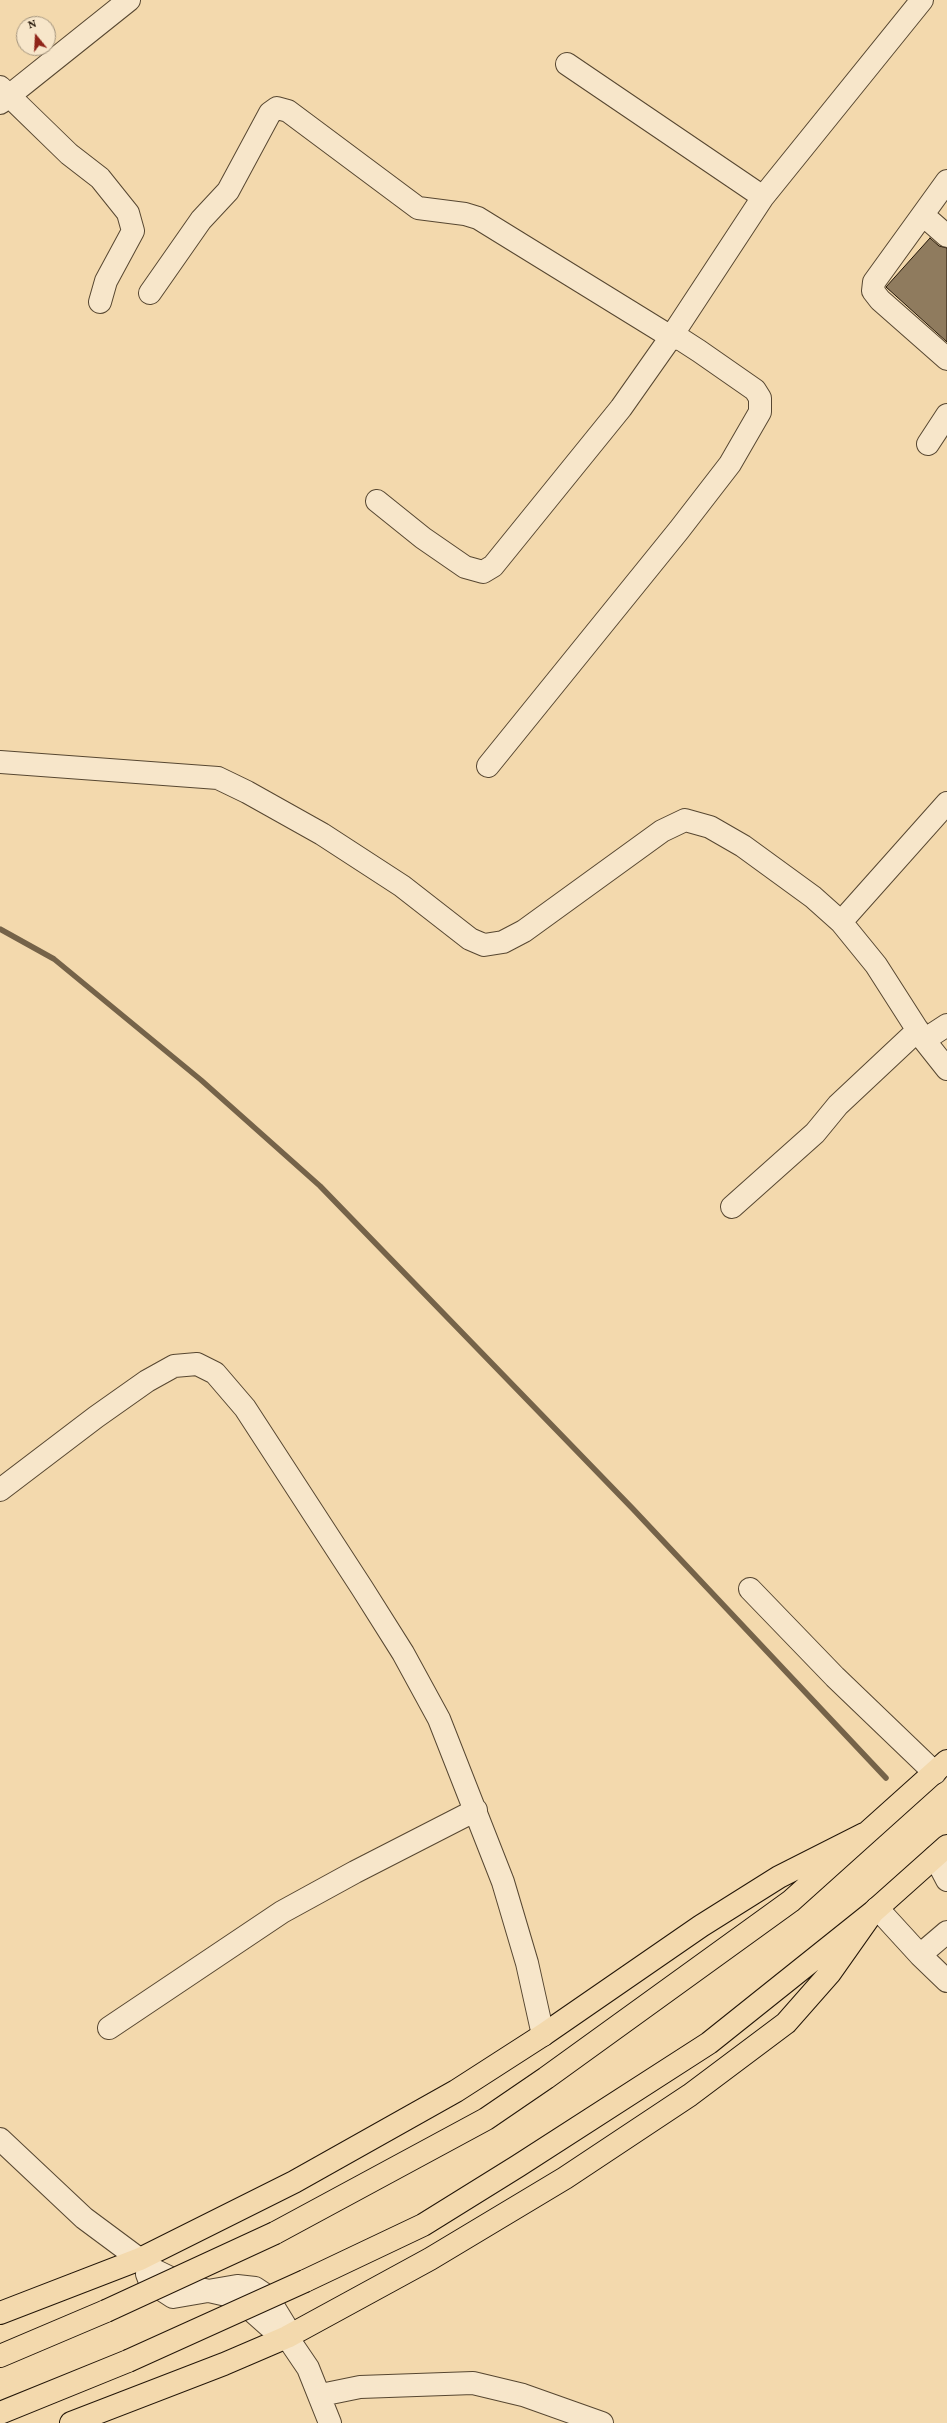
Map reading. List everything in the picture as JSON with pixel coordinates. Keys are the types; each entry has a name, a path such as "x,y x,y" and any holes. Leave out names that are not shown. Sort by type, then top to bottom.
{"highway":[{"path":"0,2356 106,2311 275,2234 486,2119 546,2078 791,1901 864,1834 941,1767"},
{"path":"0,2313 140,2259 294,2182 456,2091 543,2035 701,1926 773,1881 864,1834"},
{"path":"0,2413 128,2361 305,2281 422,2224 609,2108 709,2043 875,1910 941,1852"},
{"path":"82,2421 287,2337 430,2259 565,2178 690,2095 786,2023 830,1973 875,1910"}],"street":[{"path":"100,302 106,281 134,231 128,213 100,178 69,154 3,95 129,0"},
{"path":"377,501 449,557 473,571 483,572 493,566 621,408 671,337 763,197 922,0"},
{"path":"567,64 763,197"},
{"path":"150,293 201,220 228,191 270,113 277,108 288,112 418,208 465,214 478,218 671,337 682,340 700,351 755,390 760,398 760,412 730,464 680,530 488,766"},
{"path":"947,181 874,282 874,291 880,300 947,359"},
{"path":"923,215 947,236"},
{"path":"928,444 947,415"},
{"path":"0,762 218,778 247,792 322,834 402,886 470,939 484,945 503,942 524,931 662,831 685,820 710,827 743,846 814,897 841,922 876,965 921,1035 947,1069"},
{"path":"841,922 947,803"},
{"path":"732,1208 815,1132 838,1105 921,1035 947,1025"},
{"path":"0,1490 96,1417 147,1381 174,1366 197,1364 215,1373 245,1408 403,1652 439,1719 503,1882 527,1963 543,2035"},
{"path":"750,1589 824,1666 941,1767"},
{"path":"109,2028 282,1912 355,1872 476,1810"},
{"path":"941,1852 947,1880"},
{"path":"875,1910 947,1981"},
{"path":"920,1956 947,1932"},
{"path":"0,2139 84,2218 140,2259 150,2282 173,2297 237,2286 255,2288 267,2296 286,2326 287,2337 308,2368 321,2395 330,2423"},
{"path":"321,2395 360,2387 473,2382 523,2395 602,2423"}],"building":[{"path":"930,238 939,246 947,248 947,342 886,287"}],"waterway":[{"path":"0,929 54,959 201,1080 320,1186 633,1509 886,1778"}]}
